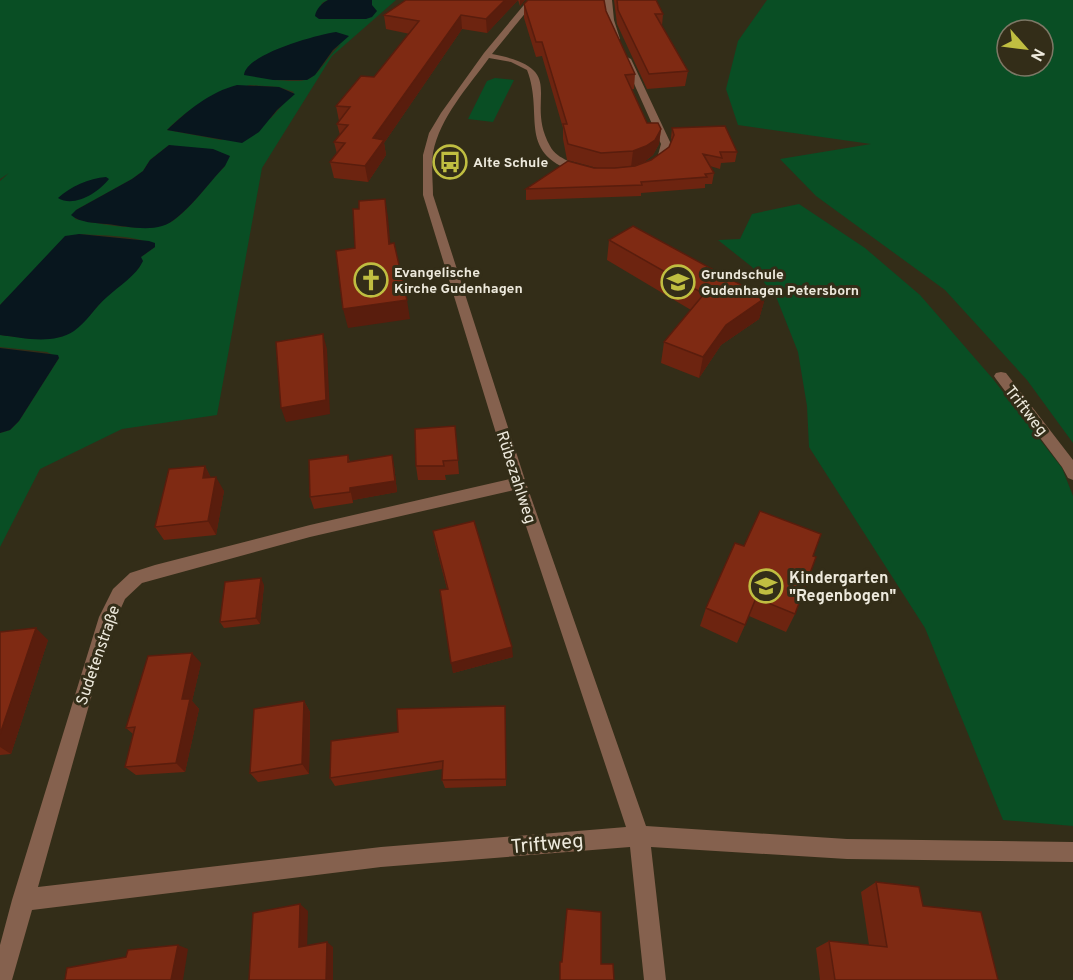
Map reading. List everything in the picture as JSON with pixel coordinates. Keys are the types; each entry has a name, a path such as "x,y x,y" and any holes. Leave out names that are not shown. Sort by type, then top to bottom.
{"street":[{"name":"Rübezahlweg","path":"532,0 487,55 445,113 434,133 428,155 428,195 519,483 639,836 655,980"},
{"path":"608,0 611,25 666,144 659,161 644,168"},
{"path":"487,55 513,60 531,69 535,79 544,148 559,163 593,173"},
{"name":"Triftweg","path":"1001,376 1068,464 1073,474"},
{"name":"Sudetenstraße","path":"1,980 82,698 108,617 119,594 136,578 310,531 519,483"},
{"name":"Triftweg","path":"24,900 381,856 639,836 847,849 1073,852"}],"green space":[{"path":"0,0 328,0 322,3 319,19 366,19 372,0 396,0 332,56 262,168 217,415 122,429 40,469 0,547 0,433 10,430 19,421 59,358 47,352 0,347 0,335 32,339 61,337 89,316 104,299 139,268 141,257 155,247 130,238 79,234 47,257 0,305 0,181 9,173 0,179","holes":["342,44 312,77 295,81 273,80","250,85 279,87 294,92 271,118 221,140 167,130 196,106","169,145 225,166 187,208 174,220 165,224 140,228 75,219 76,210 132,179 143,171 150,160"]},
{"path":"767,0 1073,0 1073,443 1027,380 945,290 816,196 780,159 871,144 738,125 726,89 738,41"},
{"path":"495,78 514,80 493,122 468,119 487,81"},
{"path":"799,204 865,248 920,295 993,379 1062,468 1073,496 1073,826 1003,820 925,628 809,447 807,406 798,352 777,299 752,267 718,240 740,239 752,214"}],"shaded area":[{"path":"328,0 372,0 372,5 377,11 372,17 366,19 319,19 315,16 317,11"},
{"path":"336,32 349,36 333,50 315,75 307,80 273,80 244,75 248,67 269,53 299,41"},
{"path":"237,85 279,87 295,94 277,110 259,132 242,143 167,130 199,103 217,92"},
{"path":"169,145 213,149 230,156 225,166 195,200 170,223 142,228 88,222 71,215 132,179 143,171 150,160"},
{"path":"106,177 109,179 85,198 64,201 58,198 80,184"},
{"path":"79,234 149,241 155,243 155,247 141,257 143,261 132,276 103,301 74,331 57,338 47,339 0,335 0,305 65,236"},
{"path":"0,348 58,355 59,358 19,421 10,430 0,433"}],"building":[{"path":"406,0 505,0 486,19 461,15 373,138 384,140 365,166 330,162 345,143 334,142 348,125 337,124 350,107 336,106 361,76 374,77 419,21 384,15"},
{"path":"528,0 604,0 606,11 635,74 625,75 647,123 658,123 661,129 655,140 633,151 601,153 568,144 563,124 567,124 542,42 536,42 524,4"},
{"path":"617,0 656,0 663,14 655,14 688,71 649,74 618,10"},
{"path":"725,126 737,152 720,152 722,158 703,154 714,173 705,174 707,177 641,182 642,185 526,189 568,161 594,168 615,168 635,166 651,160 669,147 674,135 672,128"},
{"path":"385,199 389,244 394,243 407,300 343,309 336,251 355,248 353,209 359,209 359,201"},
{"path":"633,226 765,298 726,325 703,357 664,342 704,294 609,240"},
{"path":"323,334 326,400 281,408 276,342"},
{"path":"455,426 458,460 443,461 444,466 416,466 415,429"},
{"path":"348,455 348,462 392,455 395,481 350,488 350,492 310,497 309,460"},
{"path":"205,466 203,478 216,477 208,521 155,527 169,469"},
{"name":"Kindergarten \"Regenbogen\"","path":"760,511 821,534 813,556 816,557 795,614 756,598 745,625 706,608 735,543 744,546"},
{"path":"474,521 512,647 451,663 440,590 448,589 433,531"},
{"path":"261,578 256,618 220,622 225,582"},
{"path":"36,628 0,734 0,632"},
{"path":"192,653 182,699 190,699 176,763 125,767 135,727 126,728 148,656"},
{"path":"304,701 302,764 250,773 254,709"},
{"path":"505,706 506,779 442,780 443,761 330,778 331,741 398,732 397,709"},
{"path":"876,882 919,887 923,906 981,912 998,980 835,980 829,941 887,947"},
{"path":"300,904 299,947 327,942 326,980 249,980 253,913"},
{"path":"567,909 601,912 601,964 613,964 614,980 560,980"},
{"path":"178,945 171,980 65,980 67,968 126,957 128,950"}],"place":[{"name":"Alte Schule","path":"450,162"},
{"name":"Evangelische Kirche Gudenhagen","path":"371,280"},
{"name":"Grundschule Gudenhagen Petersborn","path":"678,282"},
{"name":"Kindergarten \"Regenbogen\"","path":"766,586"}]}
